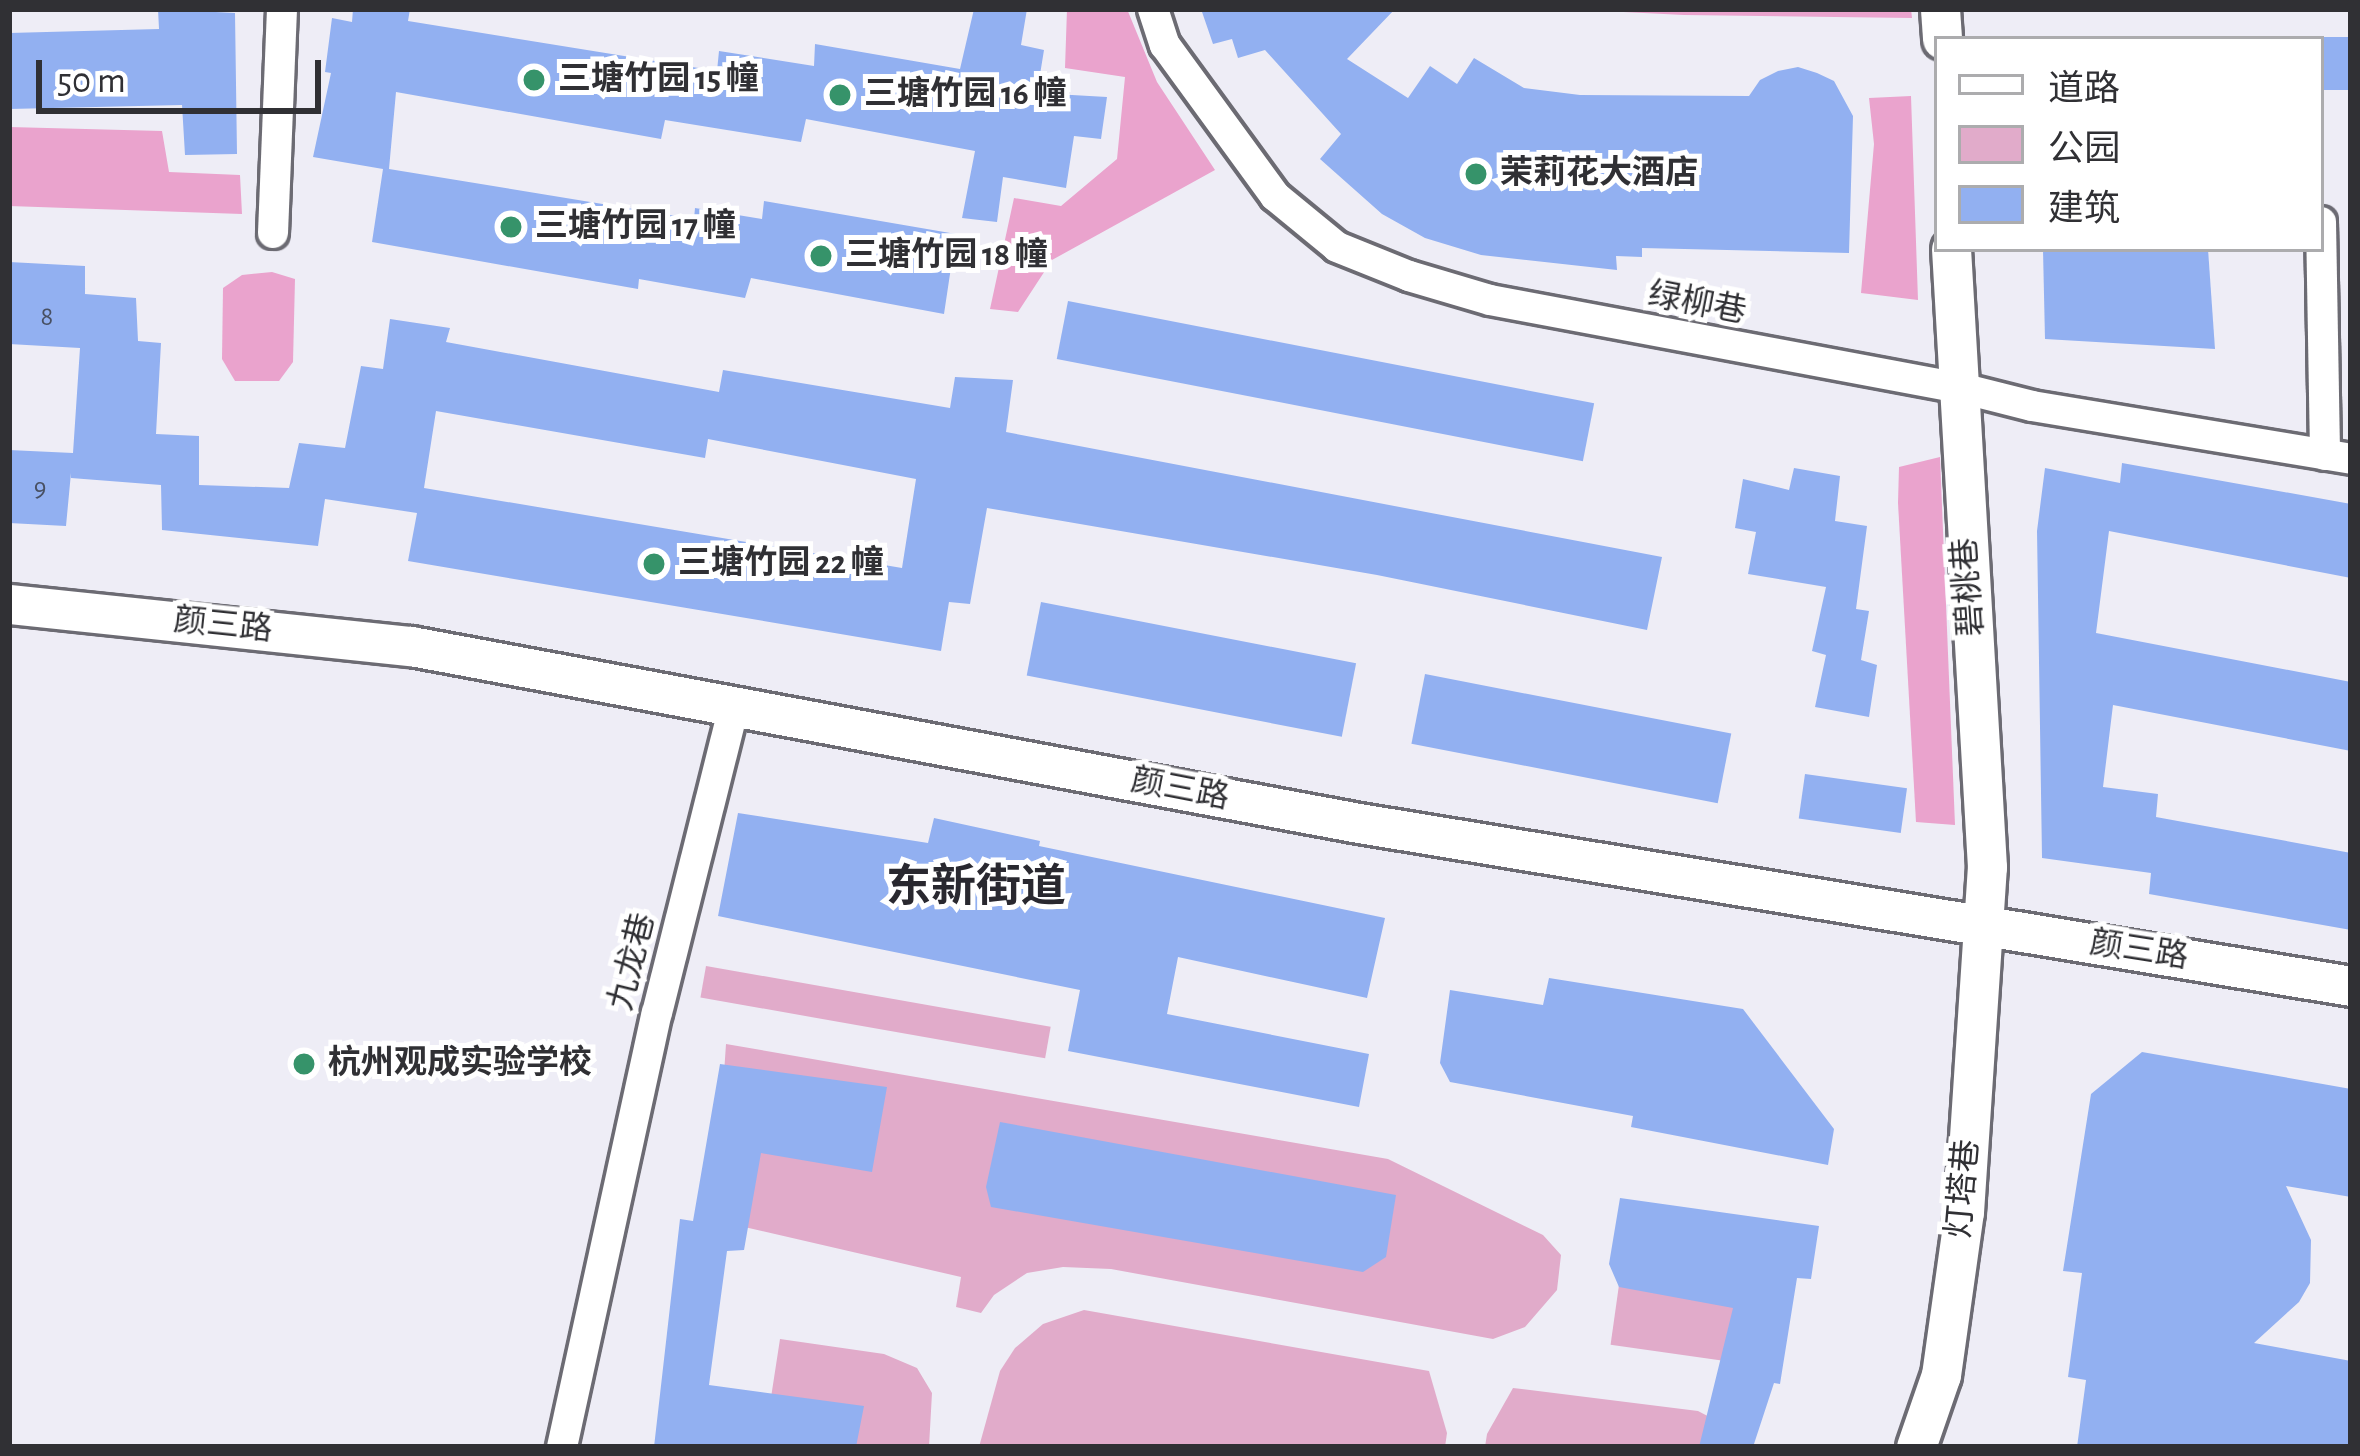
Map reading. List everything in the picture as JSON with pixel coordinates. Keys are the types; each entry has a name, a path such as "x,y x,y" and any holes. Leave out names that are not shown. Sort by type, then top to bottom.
{"street":[{"path":"273,233 282,9"},
{"name":"绿柳巷","path":"1154,9 1165,45 1275,196 1337,247 1409,277 1490,300 1957,387 2032,406 2338,457"},
{"name":"碧桃巷","path":"1951,252 1987,867 1983,926"},
{"path":"2323,252 2338,457"},
{"name":"颜三路","path":"9,604 411,646 1359,823 2351,986"},
{"name":"九龙巷","path":"562,1447 657,1013 734,706"},
{"name":"灯塔巷","path":"1916,1447 1941,1376 1964,1212 1983,926"}],"green space":[{"path":"706,966 1051,1027 1045,1058 700,998"},
{"path":"726,1044 1388,1159 1543,1235 1561,1255 1557,1290 1525,1327 1493,1339 1111,1269 1063,1267 1027,1273 994,1295 981,1313 956,1307 961,1277 714,1220"},
{"path":"1627,1228 1763,1247 1746,1364 1611,1345"},
{"path":"1084,1310 1429,1371 1447,1433 1445,1447 979,1447 1000,1371 1015,1348 1043,1324"},
{"path":"780,1339 884,1354 917,1368 932,1393 929,1447 713,1447 768,1417"},
{"path":"1513,1388 1698,1411 1721,1423 1712,1447 1485,1447 1487,1434"}],"shaded area":[{"path":"1067,9 1127,9 1157,82 1215,170 1052,260 1018,312 990,309 1014,198 1061,206 1117,159 1125,77 1065,68"},
{"path":"1563,9 1911,9 1912,18 1684,15"},
{"path":"1911,96 1918,300 1861,293 1874,144 1869,98"},
{"path":"9,127 162,131 169,172 240,175 242,214 9,206"},
{"path":"272,272 295,279 293,362 279,381 235,381 222,359 223,288 242,275"},
{"path":"1940,457 1955,825 1916,822 1898,503 1899,467"}],"building":[{"path":"158,9 235,13 237,154 185,155 182,105 9,109 9,33 159,29"},
{"path":"353,9 410,9 408,21 717,71 719,51 814,66 815,44 960,69 974,9 1027,9 1021,45 1044,50 1037,93 1107,97 1101,139 1074,136 1066,188 1003,177 997,222 962,218 975,151 806,119 801,142 665,120 661,139 396,92 389,169 694,219 695,208 762,219 764,201 956,234 944,314 751,278 745,298 639,279 638,289 372,242 383,169 313,157 331,73 325,72 332,18 352,22"},
{"path":"1201,9 1395,9 1347,59 1408,98 1430,66 1457,84 1474,58 1524,88 1580,95 1749,96 1760,80 1778,71 1798,67 1817,73 1834,81 1853,116 1849,253 1642,248 1642,257 1616,256 1617,270 1481,255 1425,238 1382,214 1320,159 1341,134 1265,50 1238,58 1232,39 1213,44"},
{"path":"2324,37 2351,37 2351,90 2324,90"},
{"path":"2043,252 2208,252 2215,349 2045,339"},
{"path":"9,262 85,266 85,294 136,298 138,341 161,343 156,434 199,436 199,485 289,488 299,443 345,448 361,366 383,369 390,319 450,328 446,342 719,392 723,370 950,408 955,377 1013,380 1006,432 1662,557 1647,630 1377,575 987,508 970,604 949,602 941,651 408,561 417,513 325,499 318,546 162,530 161,485 71,478 71,473 66,526 9,523 9,450 73,453 80,348 9,344","holes":["436,411 705,458 708,439 916,479 902,568 424,488"]},
{"path":"1068,301 1594,403 1583,461 1057,359"},
{"path":"2122,463 2351,504 2351,578 2109,531 2096,633 2351,682 2351,751 2113,705 2103,787 2158,794 2156,817 2351,853 2351,930 2149,894 2151,873 2042,858 2037,531 2045,468 2120,483"},
{"path":"1794,468 1840,476 1835,521 1867,526 1856,609 1869,611 1861,660 1877,665 1869,717 1815,707 1826,655 1812,651 1826,587 1748,574 1756,532 1735,528 1743,479 1789,490"},
{"path":"1041,602 1356,663 1342,737 1027,676"},
{"path":"1425,674 1731,734 1718,803 1411,744"},
{"path":"1805,774 1907,788 1901,833 1799,819"},
{"path":"738,813 928,843 934,818 1040,841 1039,846 1385,918 1367,998 1178,957 1167,1014 1369,1054 1359,1107 1068,1051 1080,990 718,916"},
{"path":"1549,978 1743,1009 1834,1129 1828,1165 1631,1127 1633,1116 1450,1082 1440,1063 1450,990 1543,1005"},
{"path":"2142,1052 2351,1089 2351,1197 2286,1186 2311,1240 2310,1283 2299,1302 2254,1343 2351,1361 2351,1447 2077,1447 2086,1380 2068,1377 2082,1273 2063,1271 2091,1094"},
{"path":"720,1064 887,1087 872,1172 761,1153 744,1250 727,1251 709,1385 864,1406 856,1447 654,1447 680,1219 693,1221"},
{"path":"1000,1122 1396,1195 1386,1257 1363,1272 991,1207 986,1187"},
{"path":"1620,1198 1819,1226 1811,1279 1797,1278 1780,1384 1774,1383 1753,1447 1699,1447 1733,1308 1619,1287 1609,1264"}],"place":[{"name":"三塘竹园 15 幢","path":"534,80"},
{"name":"三塘竹园 16 幢","path":"840,95"},
{"name":"茉莉花大酒店","path":"1476,174"},
{"name":"三塘竹园 17 幢","path":"511,227"},
{"name":"三塘竹园 18 幢","path":"821,256"},
{"name":"三塘竹园 22 幢","path":"654,564"},
{"name":"杭州观成实验学校","path":"304,1064"}],"district":[{"name":"东新街道","path":"976,888"}]}
